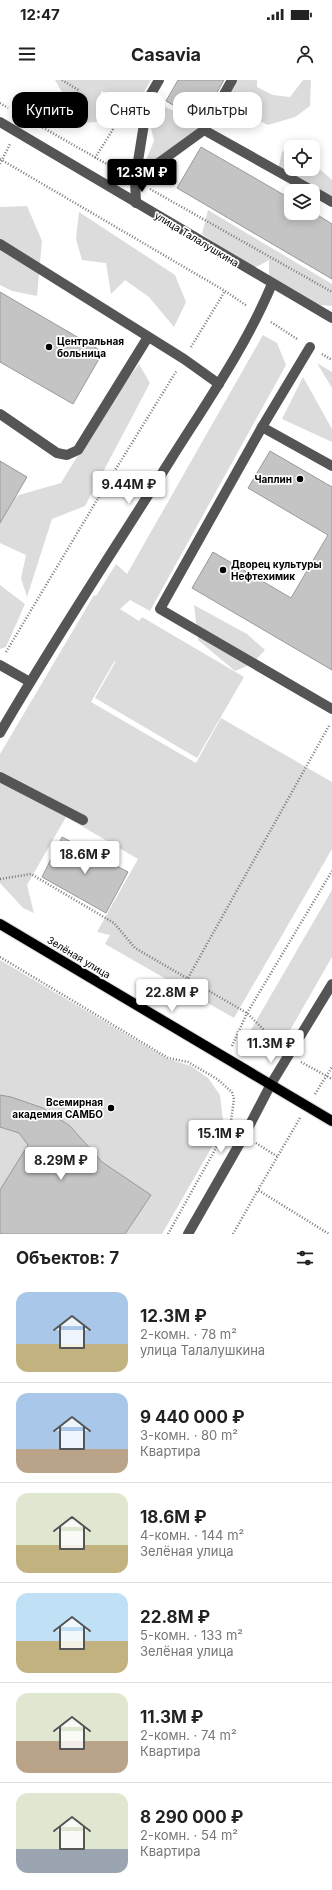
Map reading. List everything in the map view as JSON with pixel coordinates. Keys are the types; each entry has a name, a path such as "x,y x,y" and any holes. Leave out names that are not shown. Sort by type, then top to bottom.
{"main road":[{"name":"Зелёная улица","path":"0,924 227,1057 332,1121"}],"street":[{"path":"136,203 135,180 148,99 159,80"},
{"path":"135,180 204,130 232,80"},
{"name":"улица Талалушкина","path":"0,122 272,284 332,318"},
{"path":"204,130 300,184"},
{"path":"320,195 332,202"},
{"path":"0,244 148,338 184,359 219,384"},
{"path":"0,733 30,682 219,384 259,314 272,284"},
{"path":"0,414 56,453 67,455 78,450 148,338"},
{"path":"310,347 262,427 160,609 332,709"},
{"path":"262,427 332,466"},
{"path":"2,660 30,682"},
{"path":"0,777 83,820"},
{"path":"188,1234 244,1136 271,1084 332,984"}],"path":[{"path":"62,80 80,91"},
{"path":"0,103 12,110"},
{"path":"43,128 332,292"},
{"path":"95,158 114,128"},
{"path":"0,160 225,291 332,360"},
{"path":"2,660 109,480 225,291"},
{"path":"188,978 332,720"},
{"path":"217,1079 247,1013 332,871"},
{"path":"0,879 31,874 114,923 135,948 247,1013 289,1055 332,1079"},
{"path":"0,957 168,1058 188,1062 217,1079 232,1092 234,1099 231,1121 168,1234"},
{"path":"231,1121 244,1136 278,1156 233,1234"},
{"path":"258,1190 329,1234"}],"shaded area":[{"path":"55,80 151,80 144,92 96,92 96,122 88,123 88,92 62,92"},
{"path":"237,80 257,80 257,87 273,95 290,97 303,80 311,80 310,106 295,117 268,125 262,122 262,92 220,92 221,89"},
{"path":"165,107 173,111 173,128 200,128 156,160 146,160 154,141 151,128 165,128"},
{"path":"284,151 284,176 320,176 320,169 332,180 332,206 320,199 320,184 294,184 277,174 282,152"},
{"path":"27,206 42,241 37,296 12,291 0,285 0,207"},
{"path":"208,210 332,284 332,306 320,305 269,277 269,260 251,270 202,234"},
{"path":"79,212 175,275 186,302 174,327 149,297 125,280 111,294 106,263 82,260 76,239"},
{"path":"263,335 277,343 286,365 150,611 130,600 120,609 139,621 142,617 244,677 197,758 95,698 116,661 91,702 196,763 221,718 332,782 332,849 234,1018 105,944 110,935 97,932 138,859 66,817 27,885 34,913 23,908 0,883 0,754 94,595 96,596 116,564 127,574"},
{"path":"317,363 332,372 332,388"},
{"path":"139,364 150,383 85,506 52,519 27,597 21,578 26,555 0,543 0,508 19,495 61,483 113,398"},
{"path":"303,377 332,429 332,442 282,419"},
{"path":"0,585 25,604 6,647 0,649"},
{"path":"194,605 247,634 265,650 252,664 235,671 198,640"},
{"path":"332,890 332,957 289,1032 269,1043 245,1040"},
{"name":"Всемирная академия САМБО","path":"0,960 168,1059 191,1066 208,1078 220,1095 223,1121 217,1138 162,1234 0,1234"}],"building":[{"path":"178,80 224,80 217,92 173,92 173,105 166,101"},
{"path":"201,147 284,195 284,220 320,220 320,216 332,224 332,279 177,188"},
{"name":"Центральная больница","path":"0,292 103,352 73,404 0,362"},
{"name":"Дворец культуры Нефтехимик","path":"270,451 332,487 332,670 192,588 213,552 291,598 328,535 248,488"},
{"path":"0,461 27,477 0,523"},
{"path":"62,837 128,872 106,913 42,877"},
{"path":"0,1095 11,1097 43,1108 70,1126 102,1162 151,1195 125,1234 0,1234 0,1190 28,1145 19,1133 0,1127"}],"place":[{"name":"Центральная больница","path":"49,347"},
{"name":"Чаплин","path":"300,479"},
{"name":"Дворец культуры Нефтехимик","path":"223,570"},
{"name":"Всемирная академия САМБО","path":"111,1108"}]}
